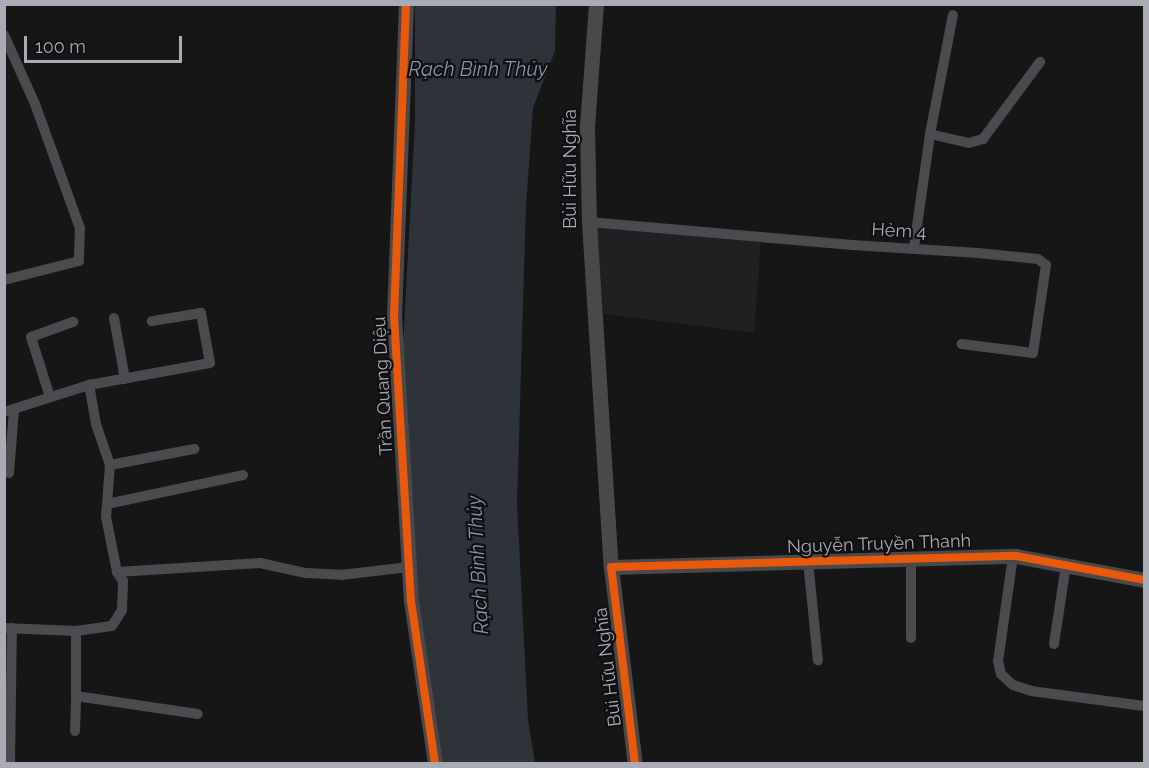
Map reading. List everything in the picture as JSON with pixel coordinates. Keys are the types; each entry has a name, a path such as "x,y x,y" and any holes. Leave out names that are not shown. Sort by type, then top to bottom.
{"street":[{"name":"Trần Quang Diệu","path":"406,4 394,316 411,600 435,764"},
{"name":"Bùi Hữu Nghĩa","path":"596,4 587,127 589,222 611,567 634,764"},
{"path":"914,248 930,134 953,15"},
{"path":"4,35 35,104 80,228 79,261 4,280"},
{"path":"930,134 969,143 983,138 1040,62"},
{"name":"Hẻm 4","path":"589,222 1038,259 1046,265 1032,353 962,344"},
{"path":"9,472 9,410 89,385 210,363 201,313 152,321"},
{"path":"114,318 124,379"},
{"path":"50,397 31,337 73,322"},
{"path":"10,764 8,628 76,632 112,626 122,610 123,582 117,573 106,517 110,465 96,424 89,385"},
{"path":"110,465 194,449"},
{"path":"107,504 243,475"},
{"path":"1013,556 998,661 1001,674 1013,685 1031,691 1144,706"},
{"name":"Nguyễn Truyền Thanh","path":"611,567 1013,556 1144,580"},
{"path":"911,638 912,559"},
{"path":"808,561 818,661"},
{"path":"117,573 260,563 306,573 341,575 409,567"},
{"path":"1054,644 1066,565"},
{"path":"75,731 76,632"},
{"path":"75,696 198,714"}],"shaded area":[{"path":"596,227 761,240 754,333 604,314"}],"water":[{"name":"Rạch Bình Thủy","path":"415,5 556,5 555,51 533,108 526,205 517,504 528,720 535,763 436,763 408,550 402,364 415,123"}],"cycle path":[{"path":"406,4 394,316 411,601 435,764"},
{"path":"635,764 611,567 1016,556 1144,580"}]}
